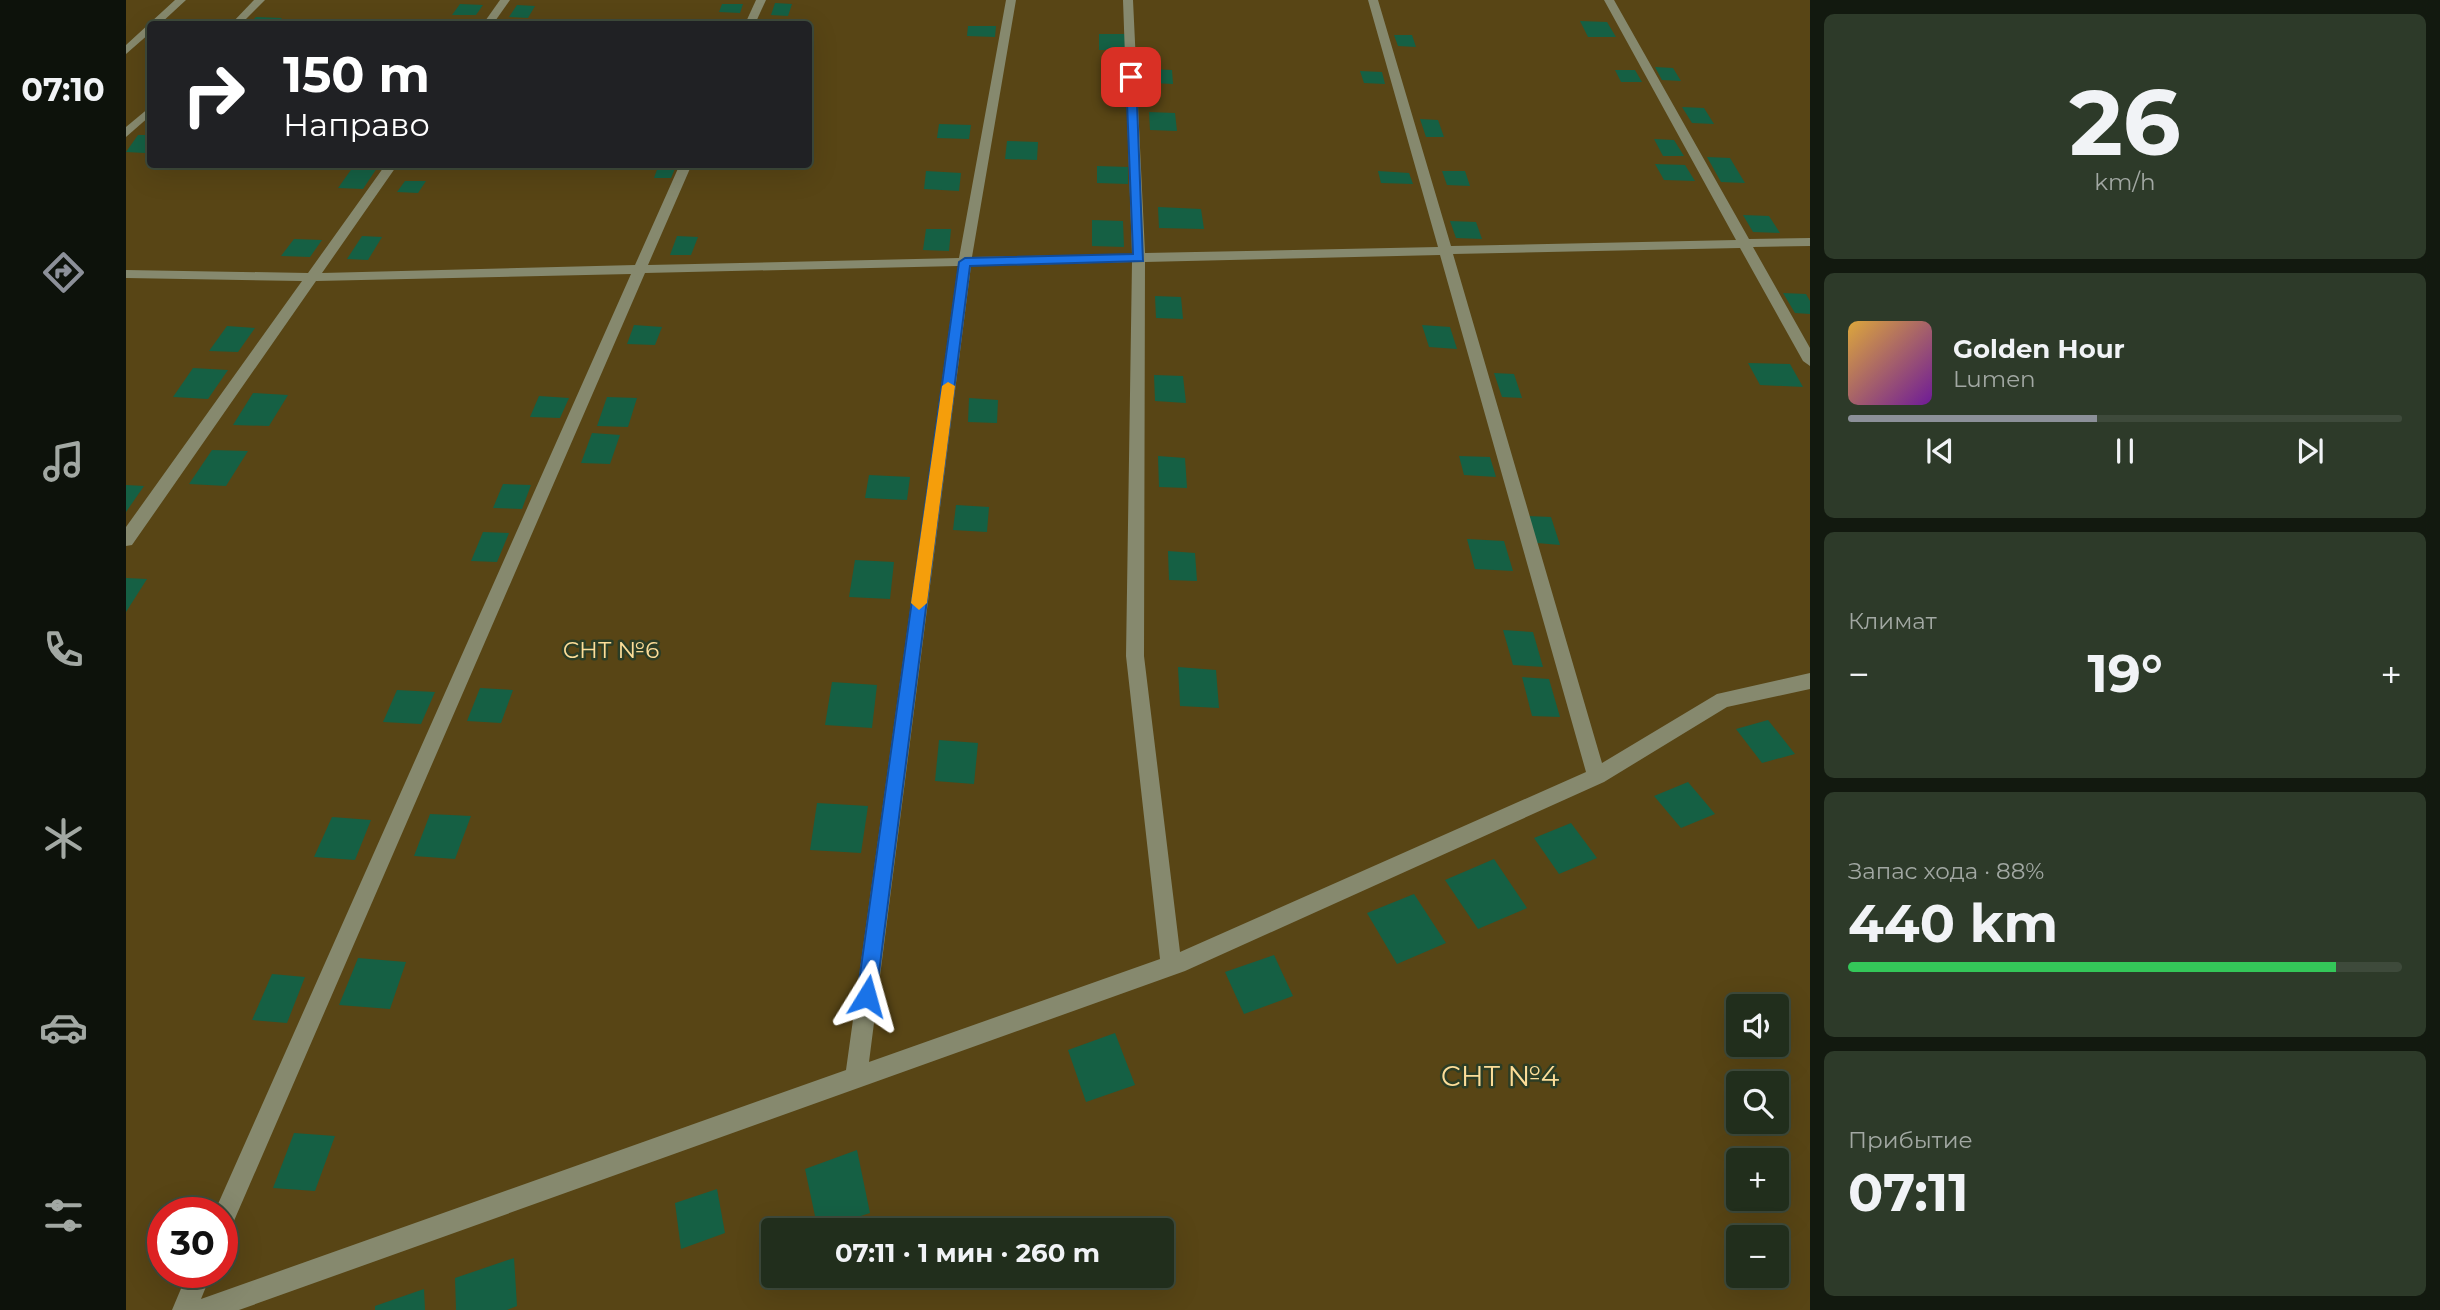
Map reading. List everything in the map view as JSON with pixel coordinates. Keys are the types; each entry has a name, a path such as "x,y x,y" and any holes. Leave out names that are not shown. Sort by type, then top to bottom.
{"street":[{"path":"158,21 181,0"},
{"path":"239,21 260,0"},
{"path":"490,21 505,0"},
{"path":"751,21 761,0"},
{"path":"856,1078 965,262 1011,0"},
{"path":"1128,0 1139,258 1135,656 1171,966"},
{"path":"1373,0 1597,776"},
{"path":"1609,0 1810,361"},
{"path":"126,51 147,31"},
{"path":"126,134 147,113"},
{"path":"126,540 389,168"},
{"path":"233,1197 684,168"},
{"path":"126,274 314,277 1810,242"},
{"path":"204,1310 1171,966 1597,776 1723,700 1810,681"},
{"path":"184,1310 193,1288"}],"green space":[{"name":"СНТ №6","path":"126,0 1810,0 1810,1310 126,1310"}],"building":[{"path":"775,3 792,4 788,16 771,15"},
{"path":"460,4 483,5 476,15 452,15"},
{"path":"722,4 743,4 740,13 719,12"},
{"path":"517,5 535,6 528,18 509,17"},
{"path":"256,17 282,18 279,21 252,21"},
{"path":"1580,21 1607,22 1616,37 1588,37"},
{"path":"968,26 996,26 995,37 967,36"},
{"path":"1099,34 1126,34 1127,50 1099,50"},
{"path":"1394,35 1412,35 1416,47 1398,46"},
{"path":"1655,67 1673,68 1681,81 1662,80"},
{"path":"1150,69 1172,70 1173,84 1151,83"},
{"path":"1615,70 1635,70 1642,82 1621,82"},
{"path":"1360,71 1382,72 1385,84 1364,83"},
{"path":"1682,107 1704,108 1714,124 1692,123"},
{"path":"1149,112 1175,113 1177,131 1150,130"},
{"path":"1420,119 1438,120 1444,137 1426,137"},
{"path":"939,124 971,125 969,139 937,138"},
{"path":"138,135 147,135 145,153 126,152"},
{"path":"1654,139 1674,140 1684,156 1663,156"},
{"path":"1007,141 1038,142 1037,160 1005,159"},
{"path":"1707,157 1730,158 1745,183 1721,182"},
{"path":"1655,164 1685,165 1695,181 1664,180"},
{"path":"1097,166 1128,167 1128,184 1097,183"},
{"path":"352,168 377,168 363,189 338,188"},
{"path":"658,168 675,168 671,178 654,178"},
{"path":"926,171 961,173 959,191 924,189"},
{"path":"1378,171 1409,173 1413,184 1381,183"},
{"path":"1442,171 1465,171 1470,186 1447,185"},
{"path":"405,181 426,181 418,193 397,192"},
{"path":"1158,207 1201,209 1204,229 1159,228"},
{"path":"1743,215 1769,216 1780,233 1753,232"},
{"path":"1092,220 1123,221 1124,247 1092,246"},
{"path":"1450,221 1476,222 1482,239 1456,238"},
{"path":"926,229 951,229 949,251 923,250"},
{"path":"362,236 382,237 368,260 347,259"},
{"path":"677,236 698,237 691,255 670,255"},
{"path":"294,239 322,240 310,257 281,256"},
{"path":"1783,293 1806,294 1810,301 1810,314 1795,313"},
{"path":"1155,296 1181,297 1183,319 1156,318"},
{"path":"634,325 662,327 655,345 627,344"},
{"path":"1422,325 1450,327 1457,349 1429,347"},
{"path":"227,326 255,328 238,352 209,351"},
{"path":"1748,363 1790,364 1803,387 1760,385"},
{"path":"193,368 228,370 208,399 173,397"},
{"path":"1494,373 1514,374 1522,398 1502,397"},
{"path":"1154,375 1183,376 1186,403 1155,401"},
{"path":"253,393 288,395 269,426 233,425"},
{"path":"539,396 569,398 560,418 530,417"},
{"path":"607,397 637,398 628,427 597,426"},
{"path":"969,398 998,400 997,423 968,422"},
{"path":"592,433 620,435 610,464 581,463"},
{"path":"212,450 248,451 226,486 189,484"},
{"path":"1158,456 1185,458 1187,488 1159,487"},
{"path":"1459,456 1490,457 1496,477 1464,475"},
{"path":"869,475 910,477 907,500 865,498"},
{"path":"503,484 531,485 522,509 493,508"},
{"path":"126,485 144,486 126,512"},
{"path":"956,505 989,507 987,532 953,530"},
{"path":"1528,516 1551,517 1560,545 1537,543"},
{"path":"483,532 509,533 497,562 471,561"},
{"path":"1467,539 1504,541 1513,571 1475,569"},
{"path":"1168,551 1195,553 1197,581 1169,580"},
{"path":"855,560 894,562 890,599 849,597"},
{"path":"126,578 147,579 126,612"},
{"path":"1503,630 1533,632 1543,667 1513,665"},
{"path":"1178,667 1216,670 1219,708 1180,706"},
{"path":"1522,677 1549,679 1560,717 1532,716"},
{"path":"832,682 877,685 872,728 825,725"},
{"path":"480,688 513,690 501,723 467,721"},
{"path":"397,690 435,692 421,724 383,722"},
{"path":"1768,720 1795,754 1762,763 1736,729"},
{"path":"939,740 978,743 974,784 935,781"},
{"path":"1688,782 1715,814 1681,828 1654,796"},
{"path":"817,803 868,806 861,853 810,850"},
{"path":"430,814 471,816 455,859 414,856"},
{"path":"332,817 371,820 355,860 314,857"},
{"path":"1571,823 1597,858 1559,874 1534,838"},
{"path":"1494,859 1527,908 1478,929 1445,880"},
{"path":"1414,894 1446,943 1397,964 1367,913"},
{"path":"1274,955 1293,996 1244,1014 1225,972"},
{"path":"358,958 406,962 390,1009 339,1005"},
{"path":"272,974 305,977 287,1023 252,1020"},
{"path":"1115,1033 1135,1085 1086,1102 1068,1050"},
{"path":"294,1133 335,1136 315,1191 273,1188"},
{"path":"857,1150 870,1213 855,1218 815,1218 805,1169"},
{"path":"717,1189 725,1233 681,1249 675,1203"},
{"path":"514,1258 517,1306 507,1310 456,1310 455,1278"},
{"path":"424,1289 425,1310 375,1310 375,1306"}],"slow traffic":[{"path":"919,603 948,386"}],"route":[{"path":"867,996 965,262 1139,258 1131,77"}],"park label":[{"name":"СНТ №4","path":"1500,1076"}]}
